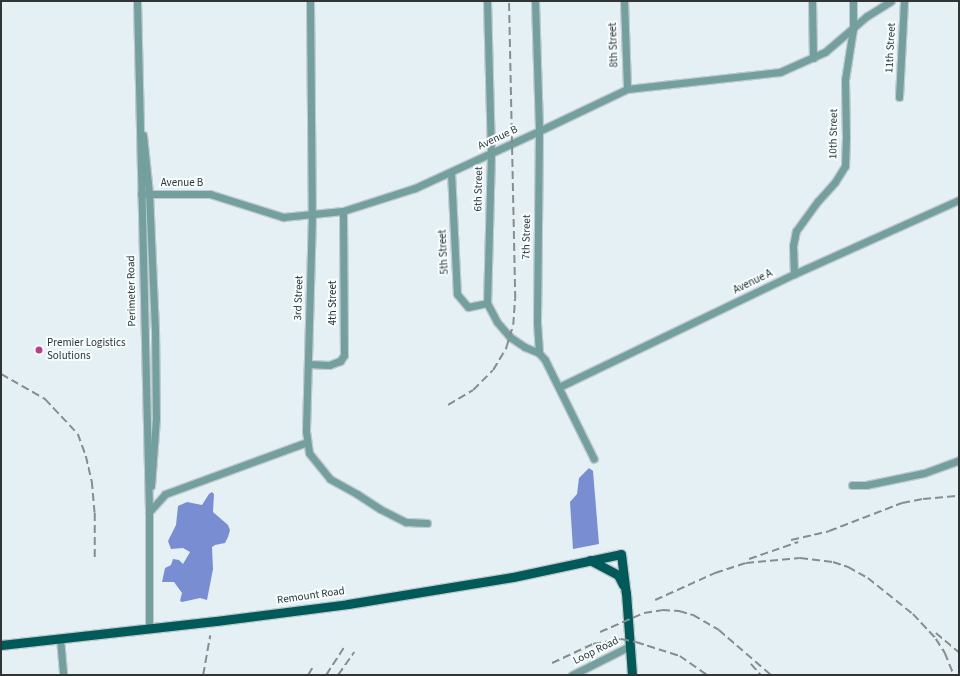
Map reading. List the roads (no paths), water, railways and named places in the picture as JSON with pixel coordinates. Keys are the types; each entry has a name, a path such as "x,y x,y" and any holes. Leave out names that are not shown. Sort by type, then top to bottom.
{"main road":[{"name":"Remount Road","path":"1,645 348,604 513,576 624,554 625,590"},
{"path":"590,560 618,575 625,590 632,675"}],"street":[{"name":"Perimeter Road","path":"137,1 144,369 149,512 149,628"},
{"name":"3rd Street","path":"310,1 312,215 306,431 309,453 330,479 406,522 427,523"},
{"name":"6th Street","path":"487,1 491,154 487,303 497,322 510,337 525,347 539,353"},
{"name":"7th Street","path":"536,1 539,131 537,323 539,353 545,360 594,459"},
{"name":"8th Street","path":"624,1 627,89"},
{"path":"812,1 812,58"},
{"name":"10th Street","path":"794,274 793,246 796,231 818,201 835,182 844,166 846,138 845,80 853,29 853,1"},
{"name":"Avenue B","path":"141,194 210,194 283,217 344,211 415,188 491,154 627,89 780,72 825,52 867,16 891,1"},
{"name":"11th Street","path":"899,97 904,1"},
{"path":"139,117 146,148 154,308 154,447 148,504"},
{"name":"5th Street","path":"451,172 457,294 468,307 487,303"},
{"name":"Avenue A","path":"559,387 794,274 959,200"},
{"name":"4th Street","path":"308,364 329,365 340,361 344,355 344,211"},
{"path":"144,369 155,368"},
{"path":"149,512 165,494 307,442"},
{"path":"852,485 866,485 917,475 942,468 959,460"},
{"path":"60,638 62,675"},
{"name":"Loop Road","path":"572,675 630,646"}],"water":[{"path":"589,468 593,471 599,544 573,549 570,502 577,494 579,478"},
{"path":"212,492 214,494 213,512 228,525 230,530 225,543 212,547 213,569 207,600 200,598 182,602 180,601 182,593 174,582 162,582 165,568 171,565 173,559 179,560 183,564 190,552 183,548 171,549 168,541 176,525 178,506 187,502 202,505"}],"railway":[{"path":"448,405 473,390 493,370 506,348 513,325 515,299 509,1"},
{"path":"1,374 45,399 78,434 86,456 92,481 95,513 95,558"},
{"path":"791,540 829,531 902,503 923,499 959,496"},
{"path":"749,559 798,542"},
{"path":"655,600 715,573 746,563 800,558 833,562 848,567 868,578 913,614 936,639 945,653 954,675"},
{"path":"600,632 644,613 662,610 679,611 693,615 719,630 771,675"},
{"path":"936,633 959,652"},
{"path":"203,675 210,636"},
{"path":"552,663 593,644 621,639 636,642 680,656 707,675"},
{"path":"326,675 345,646"},
{"path":"338,675 354,652"},
{"path":"751,664 761,675"},
{"path":"308,675 312,668"}],"place":[{"name":"Premier Logistics Solutions","path":"39,350"}]}
